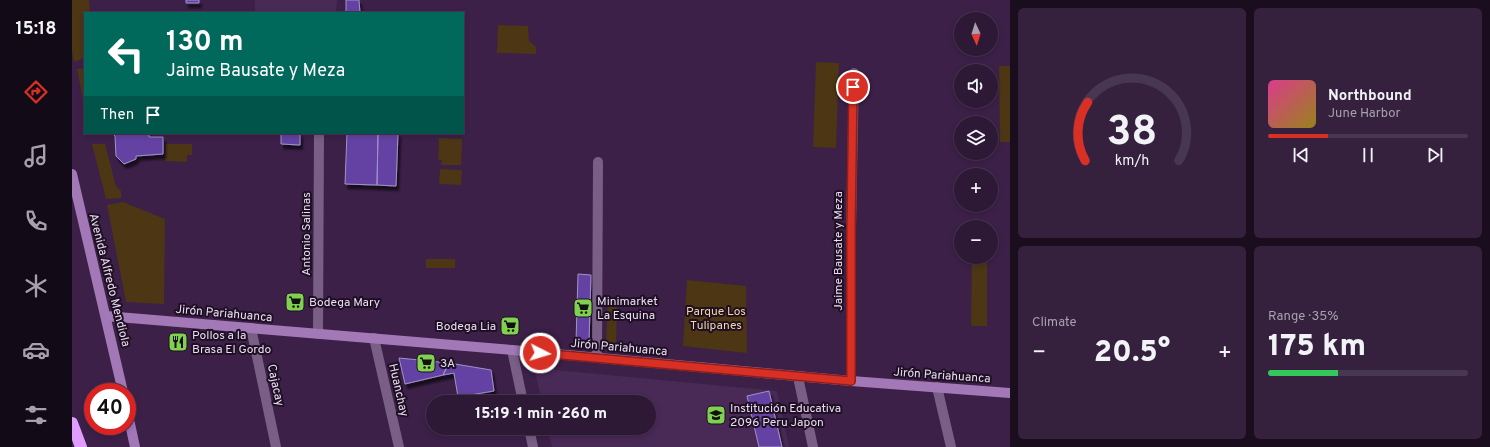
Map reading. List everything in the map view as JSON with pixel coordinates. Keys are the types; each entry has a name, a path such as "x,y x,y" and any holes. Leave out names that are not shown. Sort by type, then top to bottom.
{"highway":[{"path":"72,423 81,447"}],"street":[{"name":"Jaime Bausate y Meza","path":"851,381 851,229 854,73"},
{"name":"Antonio Salinas","path":"318,334 319,134"},
{"path":"597,358 598,162"},
{"name":"Avenida Alfredo Mendiola","path":"72,174 121,383"},
{"name":"Jirón Pariahuanca","path":"106,316 512,350 851,381 1010,393"},
{"name":"Cajacay","path":"251,328 276,447"},
{"name":"Huanchay","path":"374,338 398,447"},
{"path":"512,350 522,395"},
{"path":"798,376 813,447"},
{"path":"937,387 951,447"},
{"path":"132,435 135,447"},
{"path":"530,435 533,447"}],"shaded area":[{"path":"255,0 337,0 336,12 255,12"},
{"name":"Institución Educativa 2096 Peru Japon","path":"534,368 777,391 789,447 552,447 549,435 656,435 656,395 540,395"}],"green space":[{"path":"72,0 89,0 90,12 84,12 84,58 74,62 72,51"},
{"path":"498,25 528,26 529,41 536,47 536,54 497,53"},
{"path":"816,62 839,63 836,148 813,147"},
{"path":"999,66 1010,66 1010,142 1000,142"},
{"path":"84,68 84,105 77,69"},
{"path":"439,138 462,139 461,165 441,165 442,160 438,160"},
{"path":"92,144 105,144 116,186 121,191 121,198 106,199"},
{"path":"166,144 192,144 192,155 187,155 187,162 165,161"},
{"path":"440,169 462,170 461,185 439,184"},
{"path":"123,202 165,219 164,304 126,302 107,205"},
{"path":"426,259 455,259 455,268 426,268"},
{"path":"972,264 987,264 987,326 971,326"},
{"name":"Parque Los Tulipanes","path":"687,280 746,286 747,353 683,346"},
{"path":"608,306 617,307 616,344 607,343 606,340"}],"building":[{"path":"186,0 199,0 199,3 186,3"},
{"path":"346,0 359,0 360,12 346,12"},
{"path":"113,134 149,134 149,137 163,137 163,154 136,156 136,159 124,164 116,156 115,136"},
{"path":"281,134 300,134 300,145 281,144"},
{"path":"347,134 378,134 377,185 345,184"},
{"path":"378,134 398,134 396,186 377,185"},
{"name":"Minimarket La Esquina","path":"578,274 591,275 589,342 576,342"},
{"path":"399,358 449,363 443,375 405,384"},
{"path":"449,363 491,370 494,391 470,395 458,395 454,373 443,375"},
{"path":"769,391 782,447 759,447 747,396"}],"place":[{"name":"Bodega Mary","path":"295,302"},
{"name":"Minimarket La Esquina","path":"583,308"},
{"name":"Bodega Lia","path":"510,326"},
{"name":"Pollos a la Brasa El Gordo","path":"178,342"},
{"name":"3A","path":"426,363"},
{"name":"Institución Educativa 2096 Peru Japon","path":"716,415"}],"route":[{"path":"540,353 851,381 853,87"}]}
